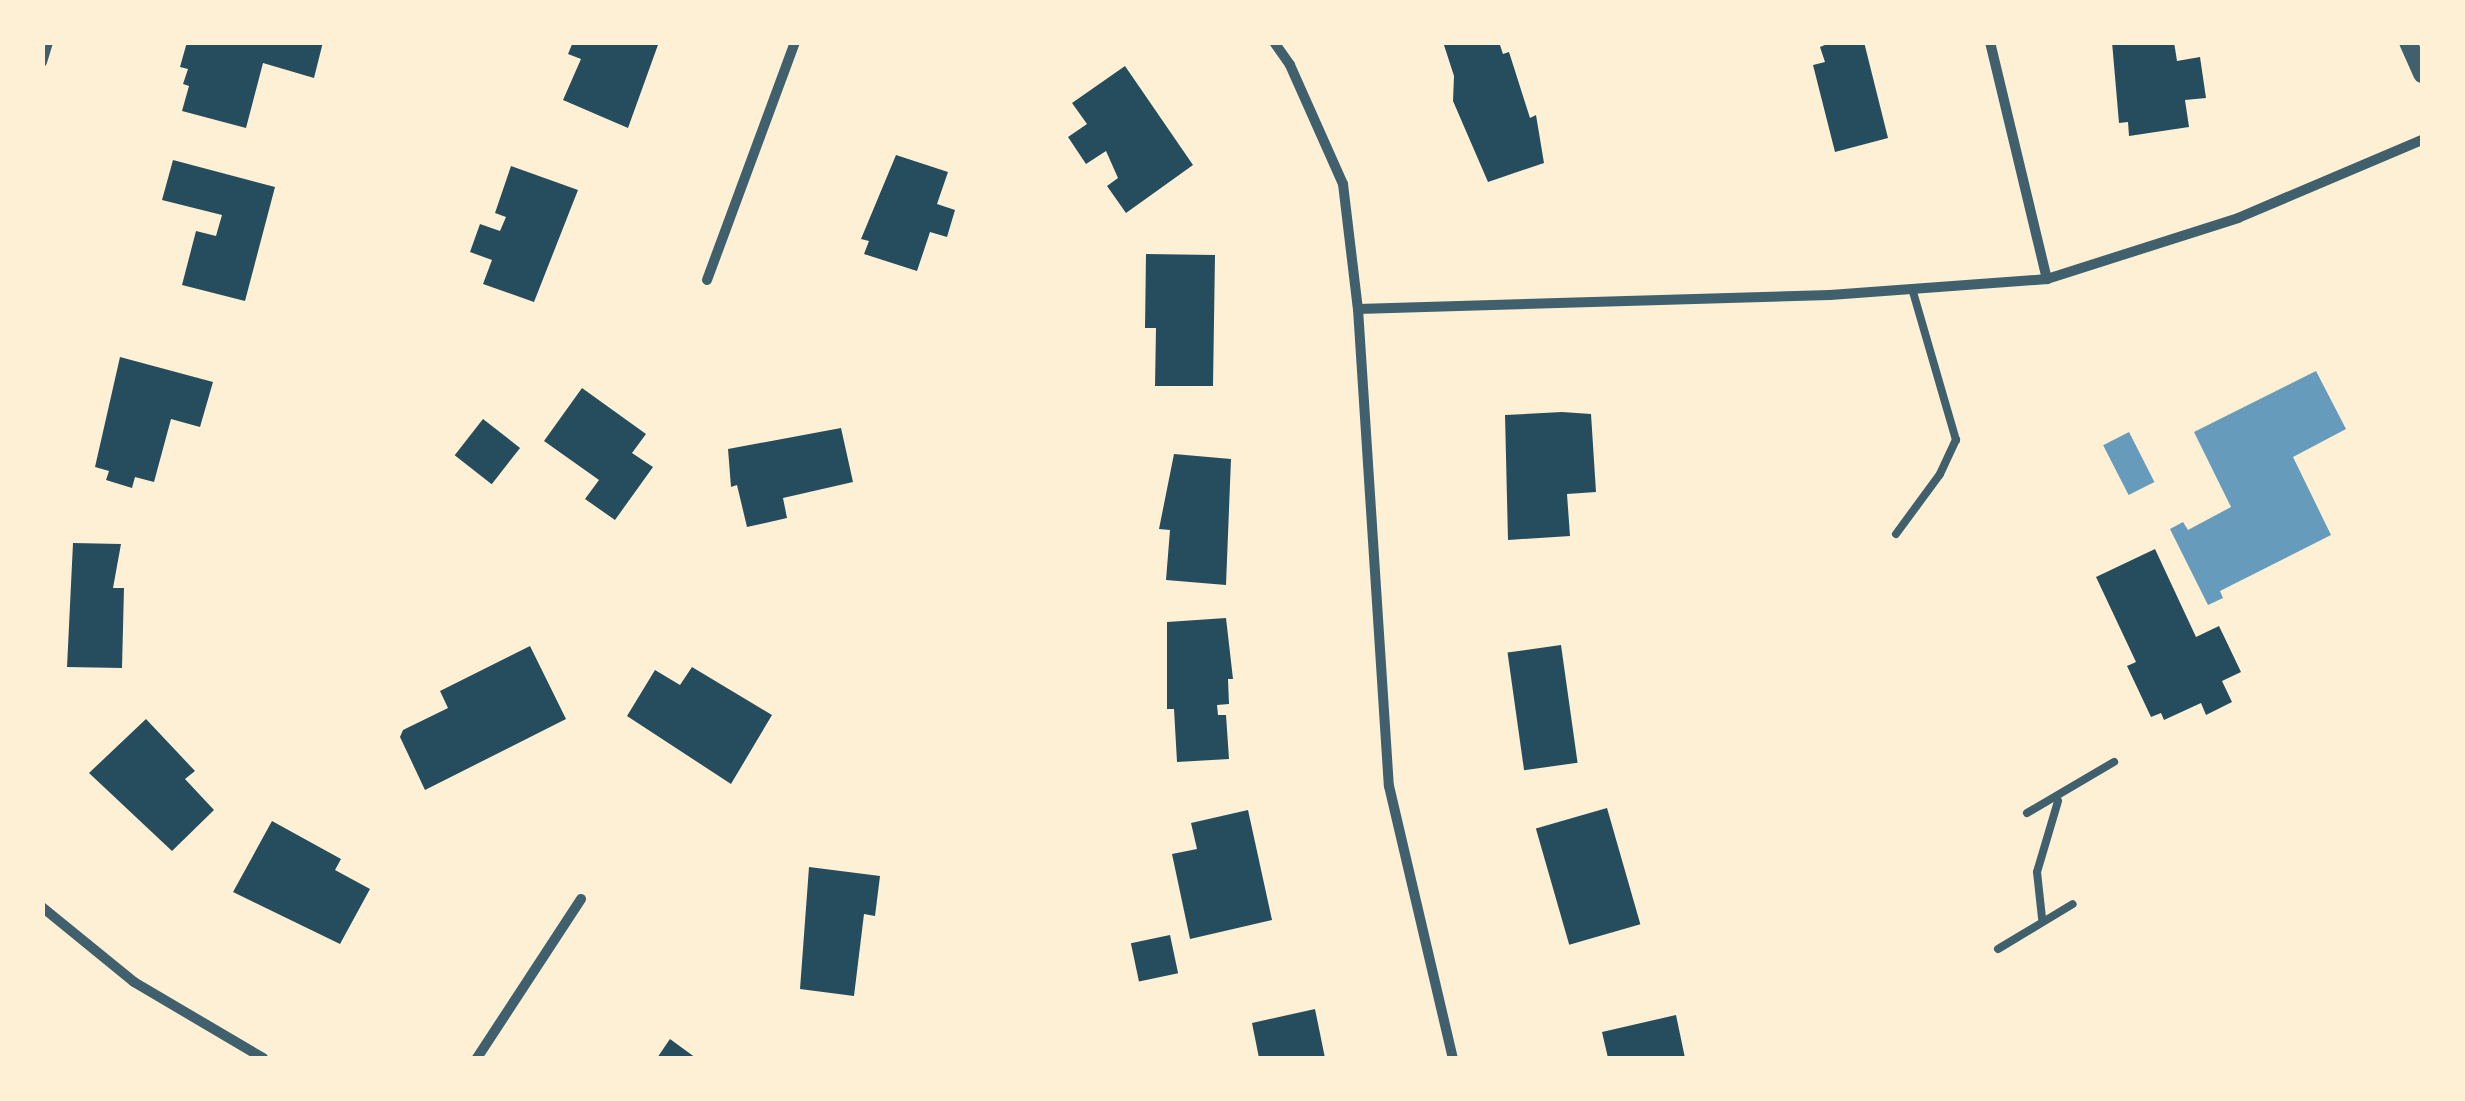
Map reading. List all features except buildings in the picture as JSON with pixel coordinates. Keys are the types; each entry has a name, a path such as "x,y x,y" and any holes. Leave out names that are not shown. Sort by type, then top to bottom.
{"street":[{"path":"42,62 48,42"},
{"path":"707,280 795,42"},
{"path":"1274,42 1290,64 1343,184 1358,309 1389,786 1452,1058"},
{"path":"1990,42 2047,279"},
{"path":"2408,42 2422,74"},
{"path":"1358,309 1912,288 2047,279 2238,218 2422,140"},
{"path":"477,1058 581,899"},
{"path":"42,906 134,982 263,1058"}],"lane":[{"path":"1896,534 1940,474 1956,440 1912,288"},
{"path":"2027,813 2058,800 2114,762"},
{"path":"2042,918 2037,872 2058,800"},
{"path":"1998,949 2042,918 2073,904"}],"water":[{"path":"2316,371 2346,429 2293,457 2331,535 2220,591 2223,598 2208,605 2170,529 2183,522 2188,530 2231,507 2194,432"},
{"path":"2129,432 2154,482 2129,495 2103,445"}]}
